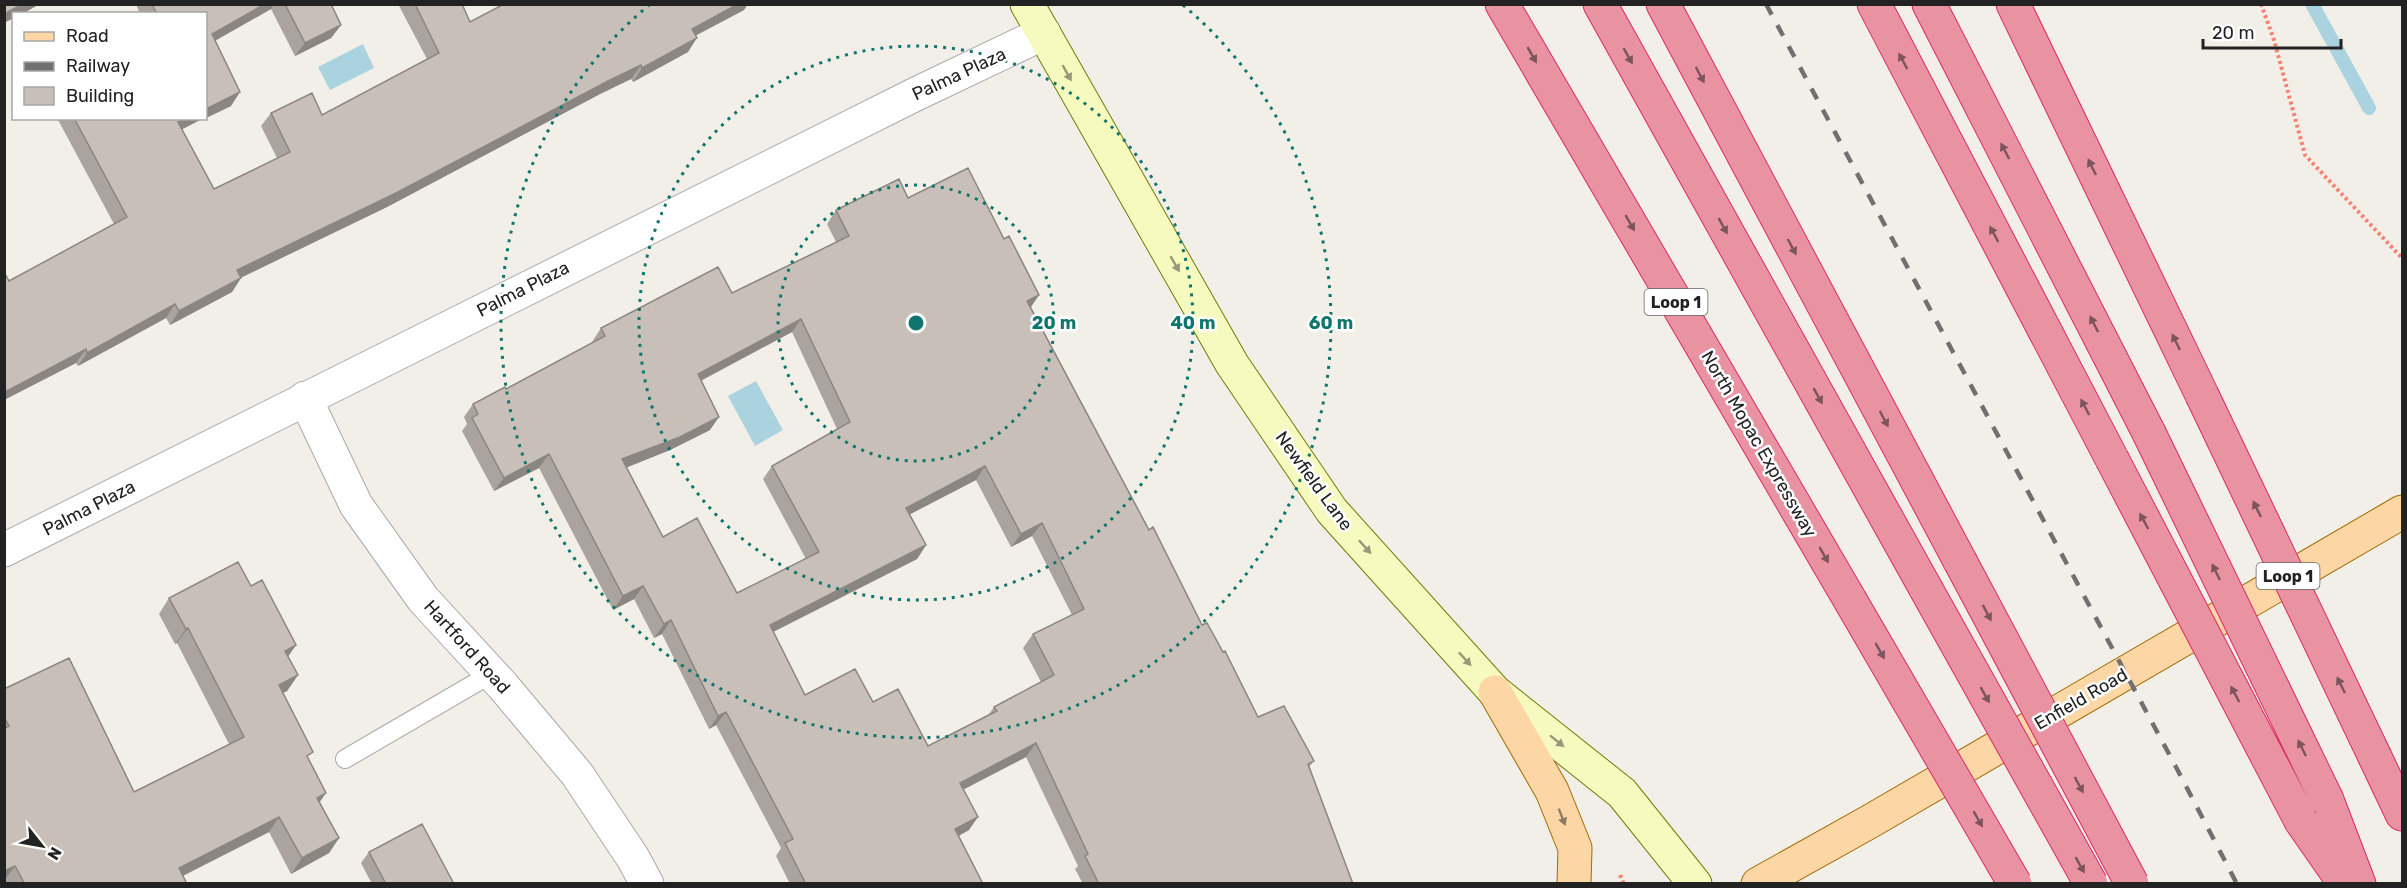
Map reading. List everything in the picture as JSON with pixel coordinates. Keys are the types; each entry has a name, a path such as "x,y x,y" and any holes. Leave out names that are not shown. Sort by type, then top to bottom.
{"highway":[{"name":"North Mopac Expressway","path":"1502,4 2016,884"},
{"path":"1600,4 2091,884"},
{"path":"1663,4 2132,884"},
{"path":"1874,4 2301,821 2345,884"},
{"path":"1929,4 2149,433 2327,800 2359,884"},
{"name":"Loop 1","path":"2013,4 2403,813"}],"main road":[{"name":"Newfield Lane","path":"1028,4 1232,364 1332,511 1495,692 1622,793 1695,884"},
{"name":"Enfield Road","path":"1758,884 2403,512"},
{"path":"1495,692 1552,791 1575,848 1574,884"}],"street":[{"name":"Palma Plaza","path":"4,550 916,94 1044,33"},
{"name":"Hartford Road","path":"305,398 356,505 423,599 577,774 633,858 647,884"}],"lane":[{"path":"345,759 491,674"}],"path":[{"path":"2261,4 2274,40 2305,155 2403,258"},
{"path":"1620,875 1624,884"}],"water":[{"path":"363,44 374,68 330,90 318,67"},
{"path":"756,381 783,430 755,446 728,396"}],"building":[{"path":"4,4 23,4 4,14"},
{"path":"152,4 265,4 212,34 240,92 207,108 207,12 156,12"},
{"path":"285,4 331,4 341,25 305,43"},
{"path":"415,4 462,4 470,22 504,4 738,4 692,29 697,38 642,68 641,65 610,80 396,193 237,270 241,278 179,311 175,304 87,353 86,349 5,392 4,272 9,281 127,217 75,120 182,120 178,122 214,189 290,152 271,113 312,93 322,115 439,53"},
{"path":"968,168 1004,239 1009,236 1039,295 1027,301 1149,530 1153,527 1202,625 1207,623 1223,652 1225,651 1258,717 1284,706 1314,761 1308,764 1353,884 1099,884 1085,856 1088,854 1036,743 960,783 978,817 955,829 983,884 806,884 785,843 793,839 726,712 718,716 671,620 664,624 643,586 623,596 549,454 504,478 472,418 478,414 473,404 605,336 601,328 718,267 732,293 849,236 836,210 899,179 908,198","holes":["801,319 850,422 772,466 819,552 737,593 697,518 663,537 622,459 680,437 719,417 698,374","985,466 1021,534 1042,523 1084,609 1033,634 1054,675 994,707 997,711 928,746 898,689 873,702 855,669 805,695 770,625 926,545 906,508"]},
{"path":"238,562 251,586 262,580 296,645 285,651 298,675 279,685 313,752 307,756 326,793 317,798 339,838 302,858 279,817 179,868 187,884 25,884 15,866 4,871 4,728 9,726 4,717 4,689 69,658 134,792 244,737 188,628 186,629 169,598"},
{"path":"422,824 454,884 386,884 369,852"}],"waterway":[{"path":"2312,4 2369,108"}],"railway":[{"path":"1766,4 2237,884"}]}
